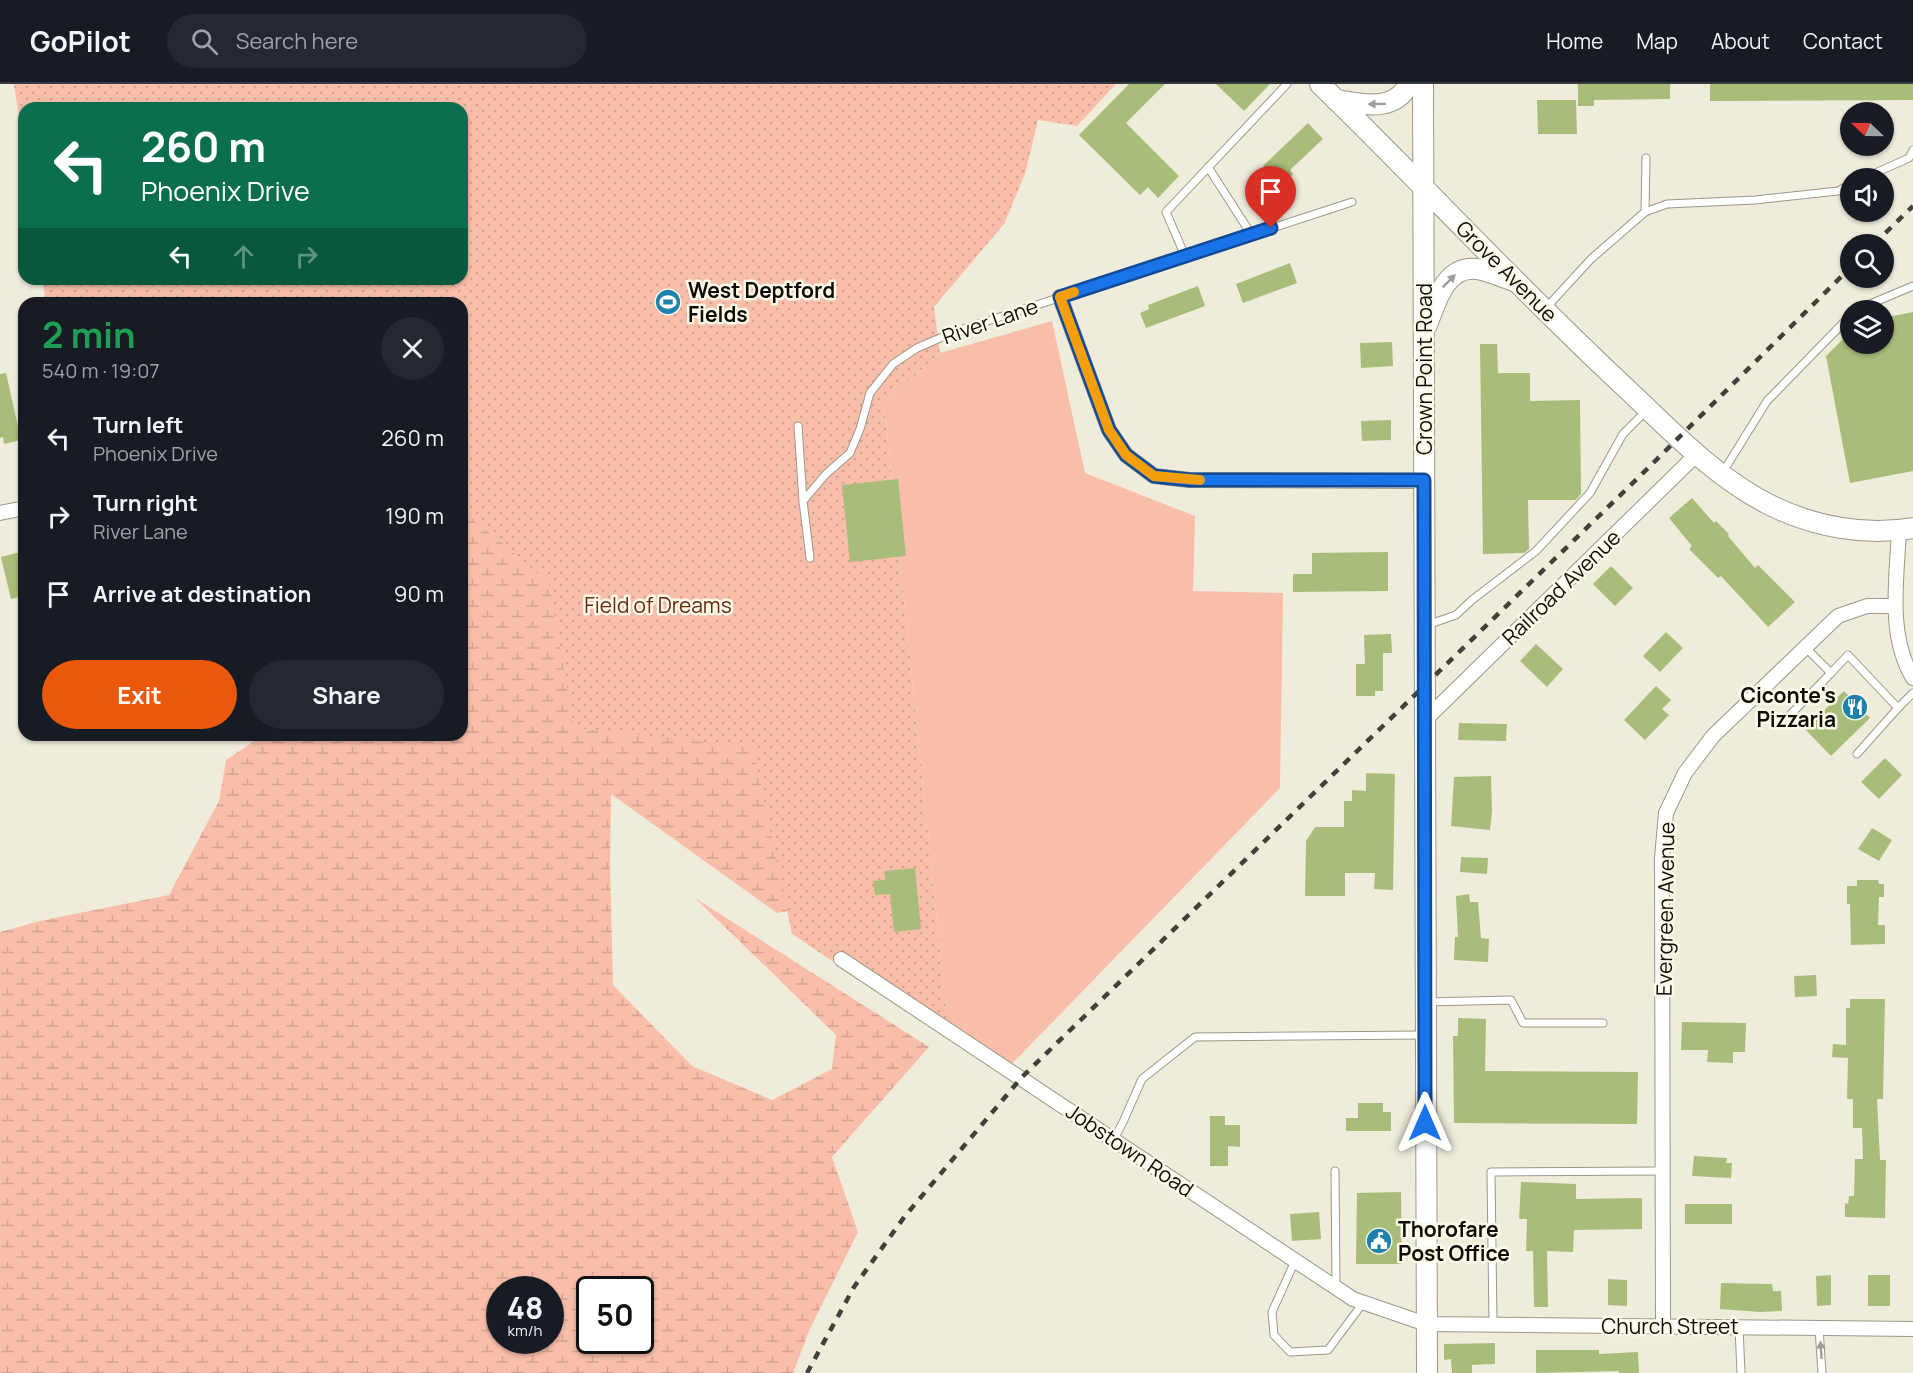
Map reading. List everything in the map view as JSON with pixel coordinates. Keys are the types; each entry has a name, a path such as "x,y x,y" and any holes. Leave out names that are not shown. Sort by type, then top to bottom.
{"main road":[{"name":"Grove Avenue","path":"1320,84 1544,309 1648,409 1722,474 1746,492 1801,518 1836,528 1868,531 1906,529"},
{"path":"1336,100 1385,105 1398,98 1409,84"},
{"name":"Crown Point Road","path":"1423,84 1426,1373"},
{"path":"1424,333 1443,284 1457,273 1476,269 1517,282"}],"street":[{"path":"1060,297 1109,430 1126,455 1154,476 1190,480 1424,480"},
{"name":"Railroad Avenue","path":"1425,720 1697,454"},
{"path":"0,513 18,509"},
{"path":"1906,529 1895,606 1901,651 1913,678"},
{"name":"Evergreen Avenue","path":"1663,1326 1662,858 1666,813 1685,773 1713,736 1838,616 1867,606 1895,606"},
{"name":"Jobstown Road","path":"841,959 1353,1299 1426,1324"},
{"name":"Church Street","path":"1426,1324 1913,1329"}],"lane":[{"path":"1185,256 1166,212 1287,84"},
{"path":"1886,168 1909,158 1913,150"},
{"path":"1645,212 1646,158"},
{"path":"1208,167 1251,234"},
{"path":"1544,309 1590,259 1645,212 1667,204 1755,200 1840,190"},
{"name":"River Lane","path":"803,501 826,474 850,453 860,429 870,393 893,364 917,348 954,332 1352,202"},
{"path":"1880,300 1913,286"},
{"path":"1722,474 1767,401 1840,326"},
{"path":"1424,626 1456,615 1536,551 1590,494 1623,435 1648,409"},
{"path":"798,426 803,501 810,558"},
{"path":"1805,647 1831,673"},
{"path":"1790,715 1848,655 1898,708"},
{"path":"1857,753 1913,693"},
{"path":"1425,1002 1511,1000 1523,1023 1603,1023"},
{"path":"1114,1139 1124,1122 1142,1079 1195,1037 1425,1035"},
{"path":"1335,1171 1336,1288"},
{"path":"1493,1324 1491,1172 1662,1171"},
{"path":"1295,1261 1272,1312 1274,1335 1290,1352 1328,1350 1363,1303"},
{"path":"1740,1327 1741,1373"},
{"path":"1820,1328 1822,1373"}],"green space":[{"name":"Field of Dreams","path":"14,84 1116,84 1077,126 1038,120 1025,174 1004,224 934,307 940,353 884,403 949,1039 792,934 753,747 574,728 549,583 468,515 468,297 45,297 43,285 468,285 468,102 18,102 18,111"},
{"path":"1052,321 1085,473 1195,516 1193,591 1283,593 1280,788 1004,1072 949,1039 884,403 940,353"},
{"name":"Field of Dreams","path":"468,490 776,521 806,908 777,913 611,794 610,863 613,985 692,1066 772,1100 832,1069 836,1035 695,898 929,1047 832,1157 858,1232 809,1331 793,1373 0,1373 0,932 40,921 169,895 219,801 226,760 254,741 468,741"}],"building":[{"path":"1129,84 1165,84 1126,123 1179,176 1158,198 1148,187 1140,195 1079,135"},
{"path":"1216,84 1270,84 1244,111"},
{"path":"1578,84 1670,84 1670,99 1594,100 1594,106 1578,106"},
{"path":"1710,84 1913,84 1913,100 1710,101"},
{"path":"1537,100 1576,100 1577,134 1538,134"},
{"path":"1308,123 1323,139 1290,170 1293,174 1281,185 1263,166"},
{"path":"1290,263 1297,283 1243,303 1236,284"},
{"path":"1198,286 1205,306 1146,328 1140,313 1149,309 1148,305"},
{"path":"1913,312 1913,471 1850,483 1826,356 1840,342 1840,354 1894,354 1894,316"},
{"path":"1392,342 1393,366 1361,368 1360,343"},
{"path":"1480,344 1497,344 1498,373 1530,373 1530,401 1580,400 1581,494 1576,500 1528,500 1529,549 1524,553 1483,554"},
{"path":"6,373 18,427 18,441 4,444 3,437 0,438 0,374"},
{"path":"1391,420 1391,440 1362,441 1361,421"},
{"path":"898,479 906,556 850,562 842,485"},
{"path":"1692,498 1714,523 1716,521 1729,534 1728,536 1755,568 1758,565 1795,602 1768,627 1721,576 1718,578 1689,549 1692,546 1669,518"},
{"path":"1388,552 1388,591 1293,592 1293,574 1312,574 1312,553"},
{"path":"18,553 18,597 11,599 1,557"},
{"path":"1611,566 1633,588 1615,606 1593,584"},
{"path":"1666,632 1683,648 1660,672 1643,656"},
{"path":"1391,634 1392,653 1383,653 1383,691 1375,691 1375,696 1356,696 1356,664 1365,664 1364,635"},
{"path":"1536,644 1563,669 1547,687 1520,661"},
{"path":"1656,686 1671,700 1662,709 1669,715 1645,740 1624,720"},
{"path":"1844,691 1870,718 1831,756 1805,729"},
{"path":"1459,723 1507,724 1506,741 1458,740"},
{"path":"1885,758 1902,775 1879,799 1861,782"},
{"path":"1366,773 1395,774 1393,890 1374,889 1375,873 1345,873 1345,896 1305,896 1306,841 1315,827 1344,827 1344,801 1352,801 1352,790 1366,791"},
{"path":"1491,776 1490,830 1451,826 1454,777"},
{"path":"1872,828 1892,840 1879,861 1858,849"},
{"path":"1461,857 1488,858 1487,874 1460,872"},
{"path":"915,868 921,929 894,932 890,894 875,895 873,881 885,880 885,871"},
{"path":"1857,880 1878,880 1879,884 1884,884 1884,897 1879,897 1878,925 1885,925 1885,944 1851,945 1847,886 1857,886"},
{"path":"1469,894 1470,902 1478,902 1481,938 1489,939 1488,962 1454,960 1455,937 1458,937 1456,896"},
{"path":"1816,975 1817,996 1795,997 1794,976"},
{"path":"1850,999 1885,999 1883,1099 1877,1099 1880,1160 1886,1160 1885,1218 1845,1217 1845,1203 1848,1204 1849,1196 1854,1196 1855,1159 1863,1159 1862,1128 1853,1128 1853,1099 1847,1099 1848,1058 1832,1057 1833,1044 1846,1045 1846,1008 1850,1008"},
{"path":"1458,1018 1486,1019 1485,1071 1638,1072 1637,1124 1454,1123 1453,1036 1458,1036"},
{"path":"1682,1022 1746,1023 1745,1052 1733,1052 1733,1063 1707,1062 1708,1050 1681,1050"},
{"path":"1358,1103 1383,1103 1383,1112 1391,1112 1391,1131 1346,1131 1346,1118 1358,1118"},
{"path":"1210,1116 1225,1116 1225,1125 1240,1125 1240,1147 1228,1146 1228,1166 1210,1166"},
{"path":"1694,1156 1727,1158 1726,1163 1732,1163 1731,1178 1692,1176"},
{"path":"1521,1182 1576,1184 1576,1199 1642,1198 1642,1229 1574,1230 1573,1252 1547,1251 1548,1307 1534,1307 1533,1251 1526,1251 1527,1219 1519,1219"},
{"name":"Thorofare Post Office","path":"1401,1192 1402,1264 1356,1264 1357,1193"},
{"path":"1685,1204 1732,1204 1732,1224 1685,1224"},
{"path":"1319,1212 1321,1239 1292,1241 1290,1214"},
{"path":"1831,1275 1831,1305 1817,1306 1816,1276"},
{"path":"1868,1275 1890,1275 1890,1306 1868,1306"},
{"path":"1608,1279 1627,1280 1627,1306 1608,1305"},
{"path":"1721,1283 1772,1284 1773,1291 1781,1291 1782,1311 1720,1309"},
{"path":"1495,1343 1495,1364 1472,1365 1472,1373 1452,1373 1451,1359 1444,1360 1444,1344"},
{"path":"1536,1350 1599,1350 1599,1354 1638,1352 1639,1373 1619,1373 1619,1371 1536,1373"}],"railway":[{"path":"1884,234 1913,206"},
{"path":"807,1373 854,1287 905,1216 1022,1077 1640,476 1840,278"}],"slow traffic":[{"path":"1074,292 1060,297 1109,430 1126,455 1154,476 1200,480"}],"place":[{"name":"West Deptford Fields","path":"668,302"},
{"name":"Ciconte's Pizzaria","path":"1855,707"},
{"name":"Thorofare Post Office","path":"1379,1241"}],"route":[{"path":"1271,228 1060,297 1109,430 1126,455 1154,476 1190,480 1424,480 1425,1123"}]}
